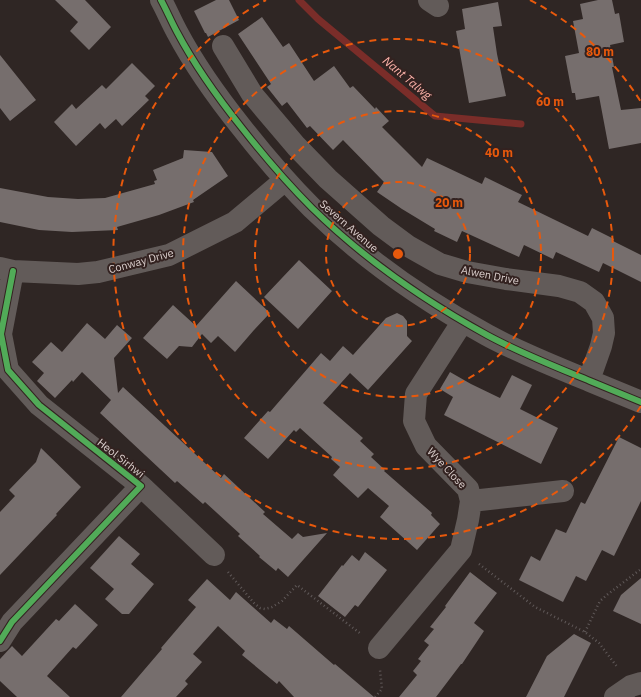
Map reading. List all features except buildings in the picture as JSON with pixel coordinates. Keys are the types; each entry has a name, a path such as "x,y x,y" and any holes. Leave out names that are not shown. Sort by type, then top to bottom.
{"street":[{"name":"Severn Avenue","path":"161,0 177,32 205,79 224,106 285,180 342,236 386,270 431,301 488,336 522,352 641,402"},
{"name":"Alwen Drive","path":"223,46 252,94 296,146 328,180 381,226 408,246 440,264 467,272 506,280 559,286 580,292 594,302 603,318 604,333 589,380"},
{"name":"Conway Drive","path":"6,270 78,274 98,272 169,255 235,222 285,180"},
{"name":"Heol Sirhwi","path":"6,270 2,334 8,370 39,405 141,486 214,555"},
{"name":"Wye Close","path":"379,648 460,550 468,520 472,501 468,489 426,446 414,421 416,394 463,321"},
{"name":"Heol Sirhwi","path":"0,641 12,622 141,486"},
{"path":"472,501 563,491"}],"path":[{"path":"460,550 535,607 585,632 599,643 629,689"},
{"path":"214,555 254,603 260,608 265,609 272,607 282,601 297,585 379,648 382,689 375,697"},
{"path":"585,632 600,601 641,569"}],"waterway":[{"name":"Nant Talwg","path":"299,0 318,19 435,116 521,124"}],"cycle path":[{"path":"161,0 191,57 207,82 233,117 267,159 294,189 312,208 352,244 395,278 441,308 487,335 538,360 641,402"},
{"path":"0,641 12,622 141,486 39,405 8,370 1,334 13,271"}]}
